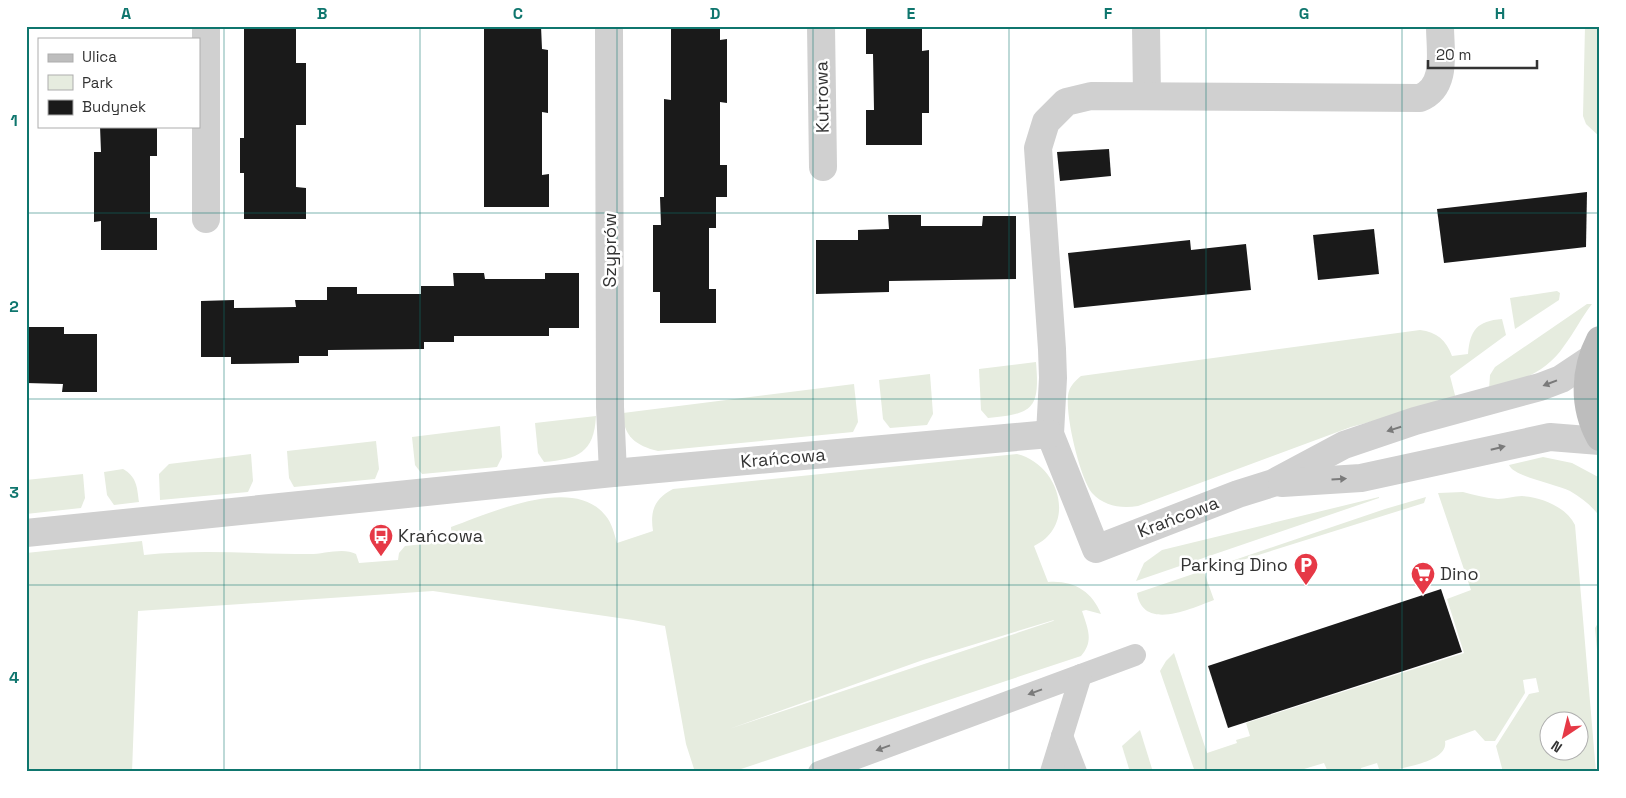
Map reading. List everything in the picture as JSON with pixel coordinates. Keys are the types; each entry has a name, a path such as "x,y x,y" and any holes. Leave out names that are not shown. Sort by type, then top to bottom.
{"main road":[{"path":"1596,350 1587,380 1588,401 1593,422 1600,437"}],"street":[{"path":"206,26 206,219"},
{"name":"Szyprów","path":"609,26 610,414 613,473"},
{"name":"Kutrowa","path":"821,26 823,167"},
{"path":"1146,26 1147,96"},
{"path":"1050,434 1053,378 1052,349 1038,148 1046,122 1066,102 1091,96 1420,98 1434,89 1439,81 1440,26"},
{"name":"Krańcowa","path":"26,533 613,473 1050,434 1096,549 1238,494 1272,484 1344,445 1415,421 1540,387 1561,379 1596,350"},
{"name":"Krańcowa","path":"1272,484 1361,478 1550,436 1600,441"}],"lane":[{"path":"819,772 1135,655"},
{"path":"1051,772 1081,675"},
{"path":"1062,736 1076,772"}],"green space":[{"path":"1585,26 1600,26 1600,137 1586,124 1583,116"},
{"path":"1557,291 1560,293 1559,300 1515,329 1510,298"},
{"path":"1587,304 1592,304 1564,346 1549,363 1521,380 1489,390 1490,375 1495,367"},
{"path":"1502,319 1506,335 1450,376 1456,399 1351,427 1138,506 1119,507 1107,504 1092,493 1082,474 1068,413 1069,391 1081,376 1420,330 1436,335 1444,341 1452,356 1468,354 1471,339 1476,328 1486,322"},
{"path":"1036,362 1037,390 1030,406 1024,411 1015,414 988,418 981,410 979,369"},
{"path":"930,374 933,414 927,425 890,428 883,419 879,380"},
{"path":"854,384 858,422 853,432 658,451 637,443 625,428 623,413"},
{"path":"596,416 592,438 582,452 566,459 544,462 538,453 535,423"},
{"path":"500,426 502,457 497,467 422,474 415,465 412,437"},
{"path":"376,441 379,469 375,479 294,487 289,478 287,451"},
{"path":"251,454 253,481 248,492 160,500 159,474 169,464"},
{"path":"1017,454 1032,460 1044,470 1058,496 1059,510 1056,524 1048,536 1034,546 1048,582 1066,583 1087,593 1101,614 1086,610 1082,611 1088,629 1089,640 1081,656 732,772 695,772 686,744 665,626 433,591 138,611 132,772 26,772 26,553 142,541 144,555 207,552 310,554 346,551 356,554 359,563 398,560 399,553 405,546 452,541 451,527 508,507 552,498 573,498 591,503 607,518 617,543 653,531 652,517 655,506 661,497 673,489","holes":["1053,621 729,729 923,660"]},
{"path":"1543,457 1572,463 1600,478 1600,517 1579,496 1564,488 1527,477 1512,469 1509,465"},
{"path":"123,469 134,479 139,502 114,505 107,495 104,472"},
{"path":"83,474 85,498 81,508 26,514 26,480"},
{"path":"1463,492 1498,499 1522,496 1537,498 1560,508 1571,519 1575,525 1596,772 1503,772 1496,746 1529,694 1539,692 1536,678 1523,680 1525,693 1495,741 1485,741 1475,730 1445,741 1444,748 1440,754 1424,763 1387,772 1380,772 1377,763 1361,768 1362,772 1328,772 1324,763 1294,772 1195,772 1160,671 1174,653 1207,753 1237,743 1236,740 1250,736 1246,723 1464,653 1447,599 1471,590 1438,493"},
{"path":"1379,497 1136,581 1144,563 1162,550"},
{"path":"1426,497 1424,503 1204,572 1214,600 1205,604 1170,614 1148,612 1141,605 1137,593 1385,509"},
{"path":"1600,620 1600,683 1595,628"},
{"path":"1140,730 1153,772 1130,772 1122,746"}],"building":[{"path":"244,26 296,26 296,63 306,63 306,125 296,125 296,187 306,188 306,219 244,219 244,173 240,173 240,138 244,138"},
{"path":"484,26 541,26 542,49 548,50 548,113 542,112 542,175 549,174 549,207 484,207"},
{"path":"671,26 720,26 720,40 727,39 727,103 720,102 720,165 727,165 727,197 716,197 716,228 709,228 709,289 716,289 716,323 660,323 660,292 653,292 653,225 661,225 660,197 664,197 664,99 671,100"},
{"path":"866,26 922,26 922,51 929,50 929,113 922,113 922,145 866,145 866,110 874,110 873,54 866,54"},
{"path":"100,128 157,128 157,156 150,156 150,218 157,218 157,250 101,250 101,221 94,222 94,152 101,152"},
{"path":"1109,149 1111,176 1060,181 1057,152"},
{"path":"1587,192 1586,247 1444,263 1437,209"},
{"path":"888,215 921,215 921,226 982,226 983,216 1016,216 1016,279 889,281 889,292 816,294 816,240 858,240 858,230 889,229"},
{"path":"1374,229 1379,274 1318,280 1313,235"},
{"path":"1190,240 1191,250 1246,244 1251,290 1074,308 1068,253"},
{"path":"453,273 484,273 485,279 545,279 545,273 579,273 579,328 549,328 549,336 454,336 454,342 424,342 424,349 328,350 328,356 299,356 299,363 231,364 231,357 201,357 201,301 234,300 234,308 296,307 295,300 327,300 327,287 357,287 357,294 421,294 421,286 454,286"},
{"path":"26,327 64,327 64,334 97,334 97,392 62,392 63,384 26,383"},
{"path":"1441,589 1462,652 1228,728 1208,666"}],"place":[{"name":"Krańcowa","path":"381,557"},
{"name":"Parking Dino","path":"1306,586"},
{"name":"Dino","path":"1423,595"}]}
